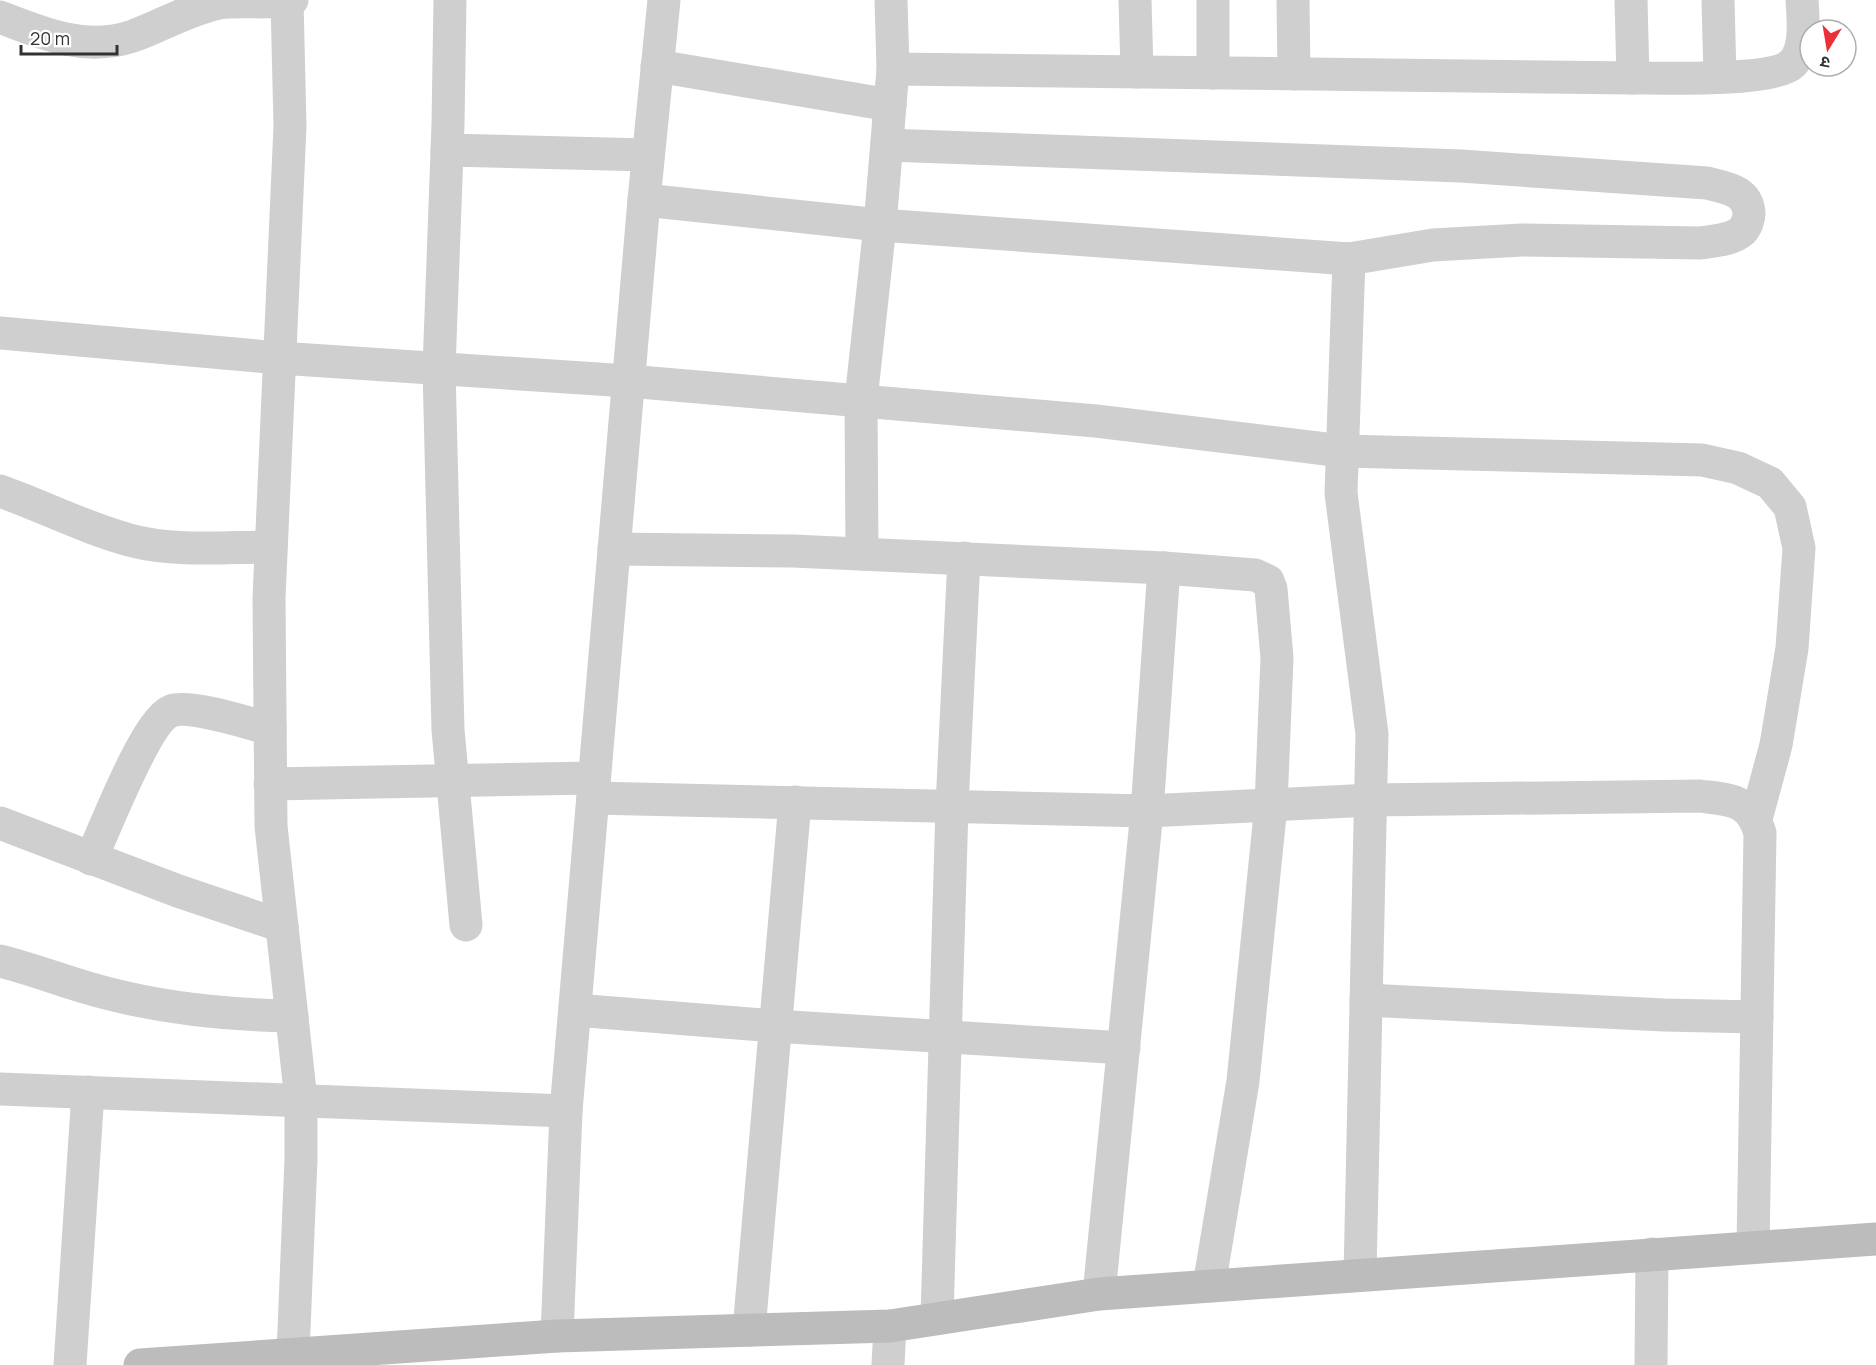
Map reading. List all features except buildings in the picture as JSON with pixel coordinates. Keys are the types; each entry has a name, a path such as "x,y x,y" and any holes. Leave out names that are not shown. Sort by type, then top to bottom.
{"main road":[{"path":"140,1365 557,1336 890,1326 1099,1294 1876,1239"}],"street":[{"path":"450,0 439,369 448,730 466,925"},
{"path":"557,1336 566,1112 628,381 664,0"},
{"path":"862,554 861,400 880,225 893,69 891,0"},
{"path":"1135,0 1137,72"},
{"path":"1213,0 1213,73"},
{"path":"1293,0 1294,74"},
{"path":"1631,0 1633,78"},
{"path":"1718,0 1720,77"},
{"path":"893,69 1633,78 1720,77 1781,70 1792,63 1803,41 1802,0"},
{"path":"0,17 41,34 69,41 113,42 219,3 289,1 290,126 269,598 272,826 301,1100 293,1354"},
{"path":"657,66 890,105"},
{"path":"644,200 880,225 1349,259 1433,245 1522,240 1700,243 1729,237 1742,231 1749,218 1749,204 1741,194 1707,183 1461,166 887,145"},
{"path":"447,150 648,155"},
{"path":"1349,259 1341,493 1372,734 1360,1275"},
{"path":"0,333 279,358 628,381 861,400 1096,421 1342,451 1702,460 1738,468 1770,483 1790,507 1798,548 1792,648 1776,745 1756,819"},
{"path":"0,491 87,526 135,541 177,547 271,547"},
{"path":"614,549 793,550 964,558 1164,568 1256,575 1268,581 1272,599 1277,658 1271,805 1243,1081 1209,1286"},
{"path":"937,1318 952,806 964,558"},
{"path":"1099,1294 1147,810 1164,568"},
{"path":"91,859 144,742 161,719 171,711 192,710 270,729"},
{"path":"270,784 453,781 795,802 1147,810 1371,800 1700,796 1731,800 1744,805 1756,819 1760,833 1753,1247"},
{"path":"749,1330 795,802"},
{"path":"0,823 91,859 282,926"},
{"path":"0,961 106,993 177,1007 237,1015 292,1016"},
{"path":"1366,1000 1664,1015 1757,1017"},
{"path":"575,1010 945,1038 1124,1048"},
{"path":"0,1089 566,1112"},
{"path":"70,1365 88,1092"},
{"path":"1651,1365 1652,1254"},
{"path":"888,1365 890,1326"}]}
